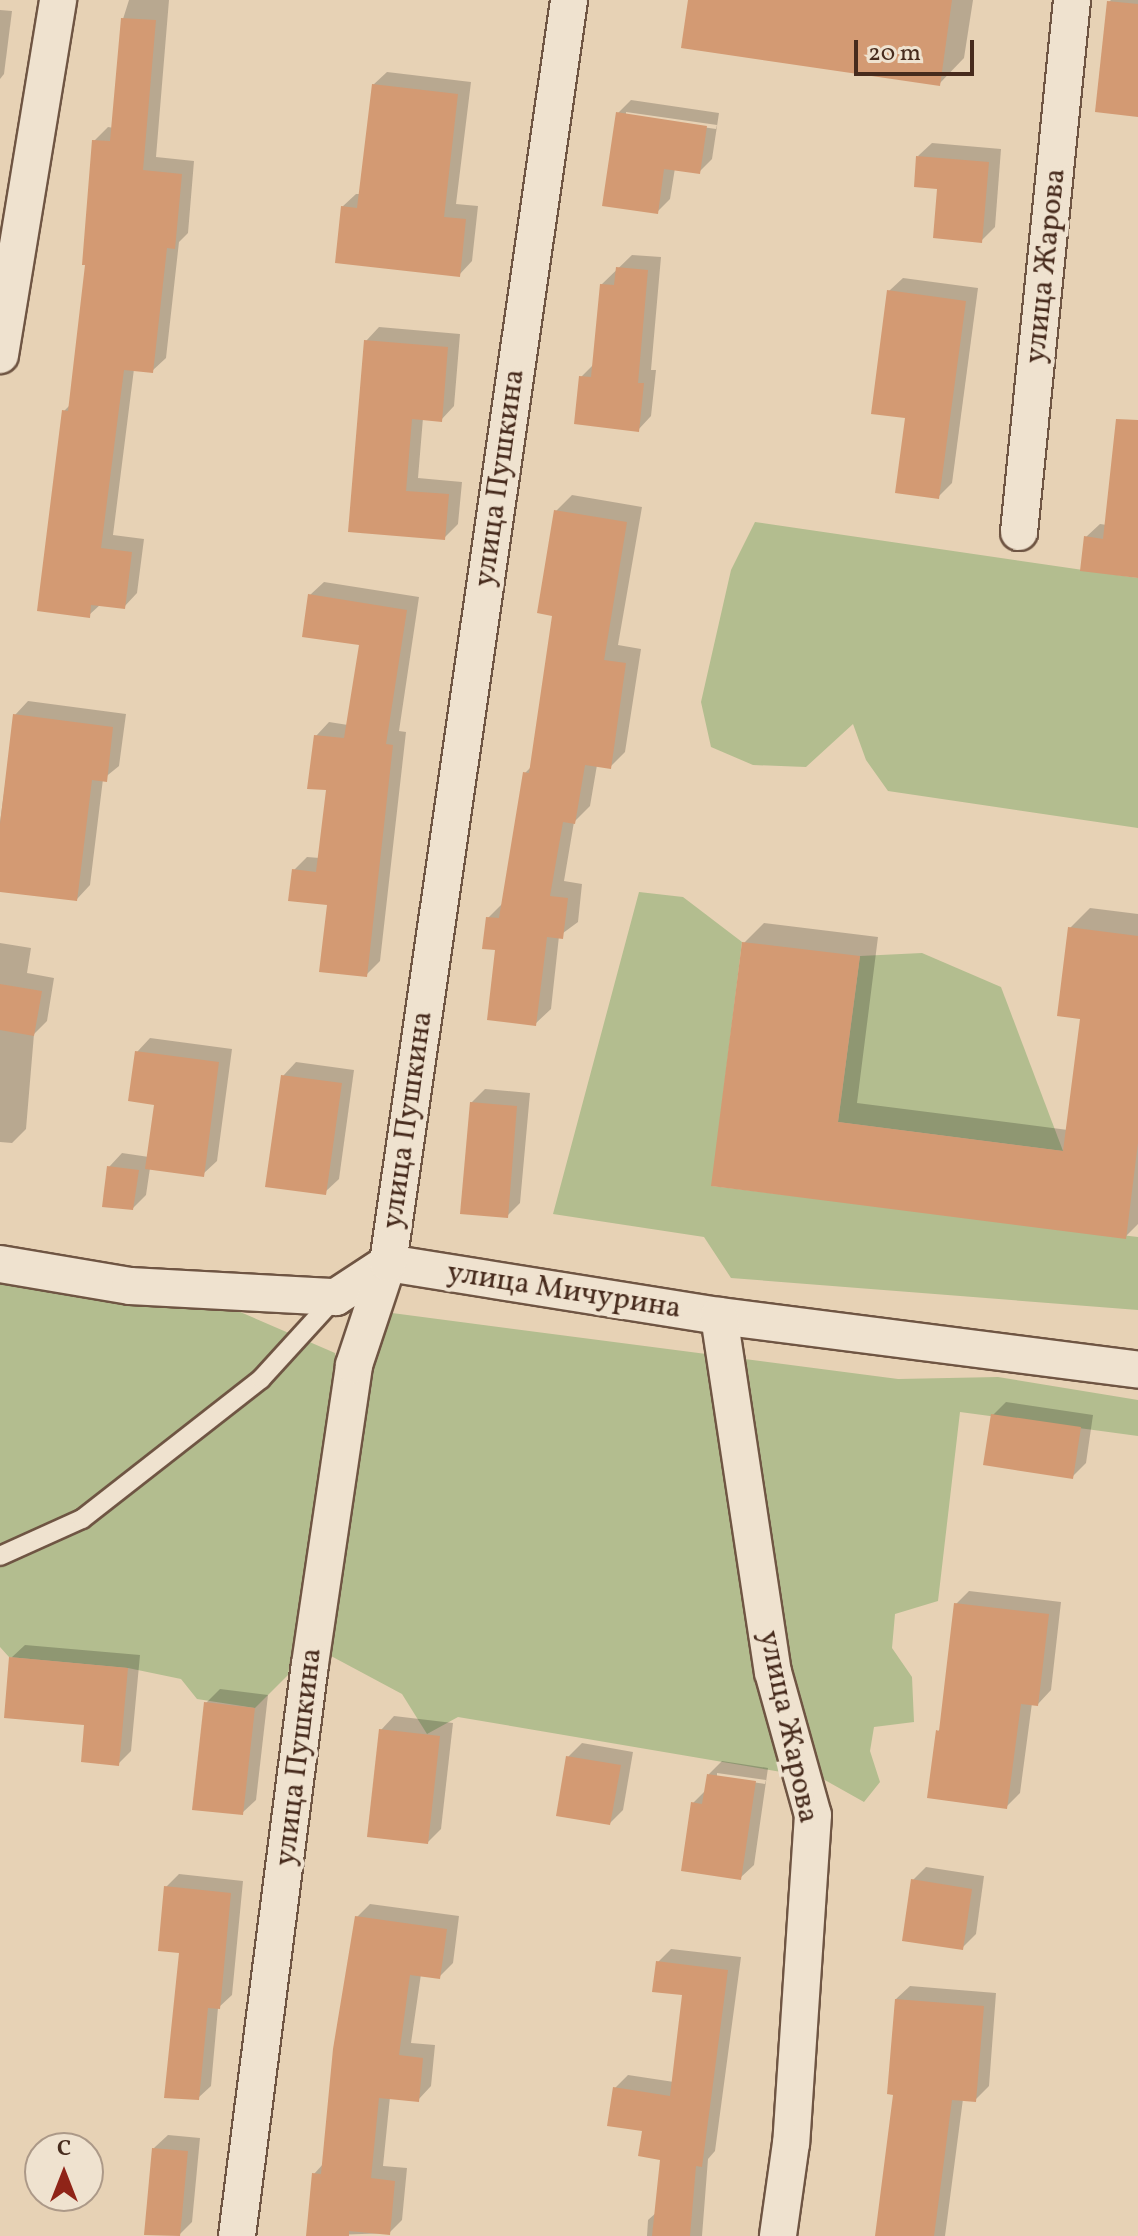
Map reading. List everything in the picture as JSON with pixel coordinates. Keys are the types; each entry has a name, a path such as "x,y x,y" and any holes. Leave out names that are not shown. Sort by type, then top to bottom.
{"street":[{"path":"0,355 58,0"},
{"name":"улица Пушкина","path":"237,2236 310,1664 354,1365 388,1263 569,0"},
{"name":"улица Жарова","path":"1019,532 1072,0"},
{"path":"0,1264 130,1286 336,1297 388,1263"},
{"name":"улица Мичурина","path":"388,1263 719,1316 1138,1370"},
{"name":"улица Жарова","path":"719,1316 773,1672 813,1815 791,2143 778,2236"}],"lane":[{"path":"0,1556 82,1519 261,1379 336,1297"}],"green space":[{"path":"755,522 1138,578 1138,828 888,791 866,760 853,724 806,767 753,765 711,747 701,702 731,570"},
{"path":"639,892 683,897 742,942 712,1186 1138,1237 1138,1310 731,1278 704,1237 553,1214"},
{"path":"922,953 1001,987 1063,1151 838,1122 860,956"},
{"path":"0,1276 224,1305 335,1353 339,1374 288,1675 255,1708 197,1699 181,1679 128,1668 9,1657 0,1647"},
{"path":"392,1313 898,1379 998,1377 1138,1400 1138,1436 960,1412 938,1601 895,1614 892,1648 912,1677 914,1722 874,1727 870,1751 880,1782 864,1802 823,1779 458,1717 427,1734 402,1694 331,1656 372,1372"}],"building":[{"path":"688,0 952,0 940,86 681,48"},
{"path":"1107,1 1138,4 1138,117 1095,112"},
{"path":"121,18 156,20 143,170 182,174 175,249 167,248 153,373 124,370 101,548 132,552 125,609 91,605 90,618 37,611 62,410 68,411 85,265 82,265 92,140 110,141"},
{"path":"372,84 458,94 444,217 466,219 460,277 335,263 341,206 357,208"},
{"path":"616,112 707,126 700,174 664,169 658,214 602,206"},
{"path":"916,156 989,162 982,243 933,238 937,189 914,187"},
{"path":"616,267 648,270 638,383 644,383 639,432 574,424 579,376 591,377 600,284 614,285"},
{"path":"887,290 966,301 939,499 895,493 905,418 871,414"},
{"path":"364,340 448,347 442,422 412,419 406,491 449,494 445,540 348,532"},
{"path":"1116,419 1138,420 1138,578 1080,571 1084,536 1103,539"},
{"path":"554,510 627,522 604,660 626,663 611,769 585,765 575,824 563,822 550,896 568,898 563,939 547,937 536,1026 487,1020 495,950 482,949 486,917 499,918 523,772 529,773 552,616 537,613"},
{"path":"308,594 407,610 386,744 393,745 367,977 319,972 327,905 288,901 292,869 316,872 326,790 307,789 314,735 344,738 359,645 302,637"},
{"path":"13,714 113,727 107,782 92,780 77,901 0,892 0,824"},
{"path":"1068,927 1138,936 1138,1143 1126,1239 711,1186 742,942 860,956 838,1122 1063,1151 1080,1019 1057,1016"},
{"path":"0,984 42,991 34,1036 0,1030"},
{"path":"135,1051 219,1062 204,1177 145,1169 154,1105 128,1101"},
{"path":"281,1075 342,1083 326,1195 265,1187"},
{"path":"470,1102 517,1106 508,1218 460,1214"},
{"path":"107,1166 139,1170 133,1210 102,1207"},
{"path":"991,1414 1081,1427 1073,1479 983,1465"},
{"path":"954,1603 1049,1614 1038,1706 1021,1704 1007,1809 927,1798 936,1730 939,1731"},
{"path":"9,1657 128,1668 119,1766 81,1762 84,1725 4,1718"},
{"path":"204,1702 255,1708 243,1815 192,1810"},
{"path":"379,1729 440,1736 428,1844 367,1837"},
{"path":"566,1756 621,1765 610,1825 556,1816"},
{"path":"707,1774 756,1781 741,1880 681,1871 691,1802 702,1804"},
{"path":"911,1879 972,1889 963,1950 902,1941"},
{"path":"164,1886 231,1893 220,2009 208,2008 199,2100 164,2098 179,1953 158,1951"},
{"path":"355,1916 447,1929 440,1979 410,1975 399,2055 423,2058 419,2102 379,2098 371,2178 395,2181 390,2235 349,2231 349,2236 306,2236 312,2173 321,2174 333,2049"},
{"path":"656,1961 728,1970 702,2167 696,2166 690,2236 652,2236 660,2160 638,2156 642,2131 607,2126 613,2087 670,2096 682,1995 652,1992"},
{"path":"895,1999 984,2006 976,2102 952,2100 934,2236 875,2236 893,2095 887,2094"},
{"path":"152,2148 188,2151 180,2236 144,2235"}]}
